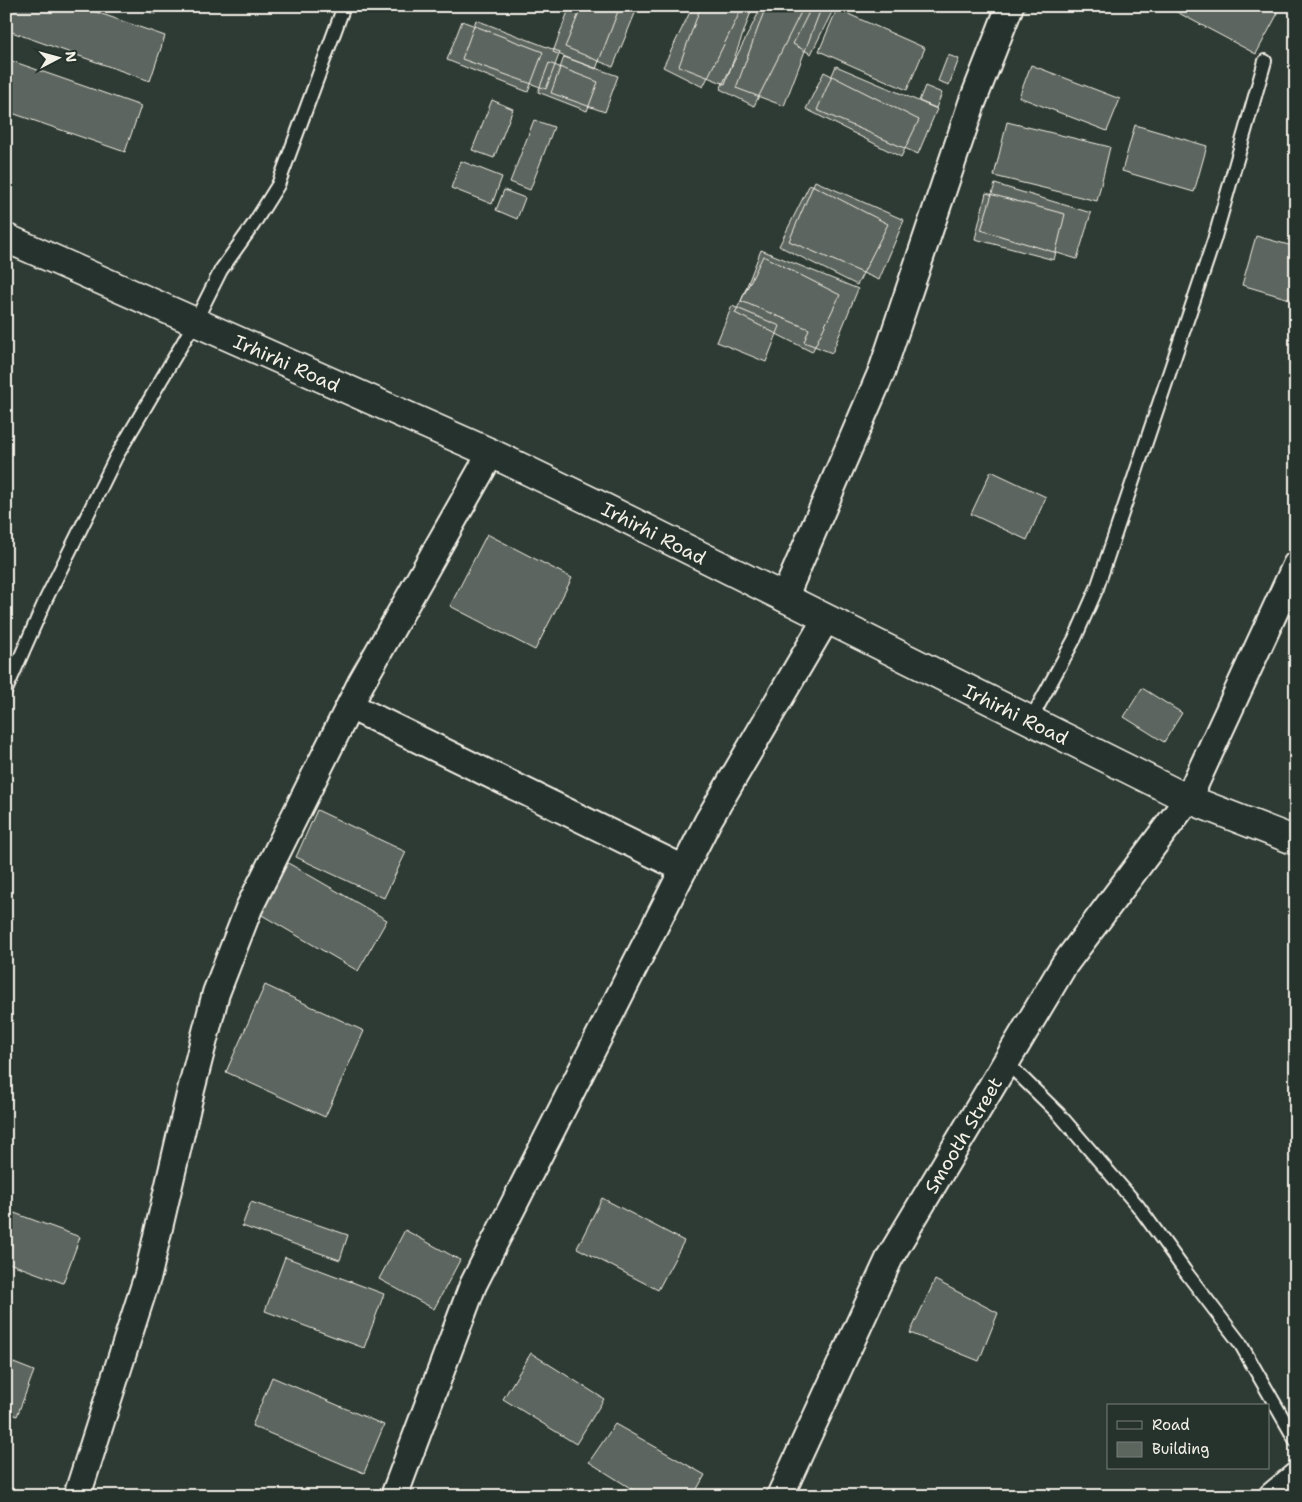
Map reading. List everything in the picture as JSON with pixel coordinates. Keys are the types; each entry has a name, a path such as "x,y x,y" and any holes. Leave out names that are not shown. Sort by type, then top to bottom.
{"street":[{"path":"784,598 882,371 972,103 1010,6"},
{"name":"Irhirhi Road","path":"6,238 491,453 1188,799 1296,841"},
{"path":"77,1496 148,1275 191,1090 216,993 249,908 350,706 491,453"},
{"name":"Smooth Street","path":"780,1496 890,1257 1064,965 1188,799 1296,565"},
{"path":"394,1496 472,1285 708,821 826,619"},
{"path":"350,706 684,869"},
{"path":"1272,1496 1296,1476"}],"lane":[{"path":"6,690 46,599 116,456 195,322 221,270 253,225 278,185 344,6"},
{"path":"1030,721 1075,638 1097,588 1214,240 1265,61"},
{"path":"1006,1062 1058,1113 1138,1206 1184,1271 1240,1343 1296,1441"}],"building":[{"path":"6,6 79,6 165,36 150,81 6,30"},
{"path":"133,6 158,6 155,14"},
{"path":"570,6 620,6 596,69 553,52"},
{"path":"582,6 638,6 613,67 565,47"},
{"path":"693,6 743,6 703,87 663,67"},
{"path":"701,6 753,6 725,84 679,66"},
{"path":"762,6 795,6 802,10 754,106 720,89"},
{"path":"766,6 822,6 784,106 736,88"},
{"path":"812,6 835,6 811,54 793,44"},
{"path":"1129,6 1151,6 1150,12"},
{"path":"1175,6 1265,6 1278,13 1256,54 1173,10"},
{"path":"837,9 925,48 907,90 819,51"},
{"path":"476,20 560,52 546,89 462,59"},
{"path":"462,21 543,52 528,92 447,60"},
{"path":"948,55 959,59 949,85 938,81"},
{"path":"564,57 618,76 605,112 551,93"},
{"path":"6,59 141,106 125,152 6,111"},
{"path":"549,63 598,82 587,111 538,92"},
{"path":"1031,65 1120,99 1107,131 1019,97"},
{"path":"836,66 937,109 918,154 817,110"},
{"path":"824,72 919,120 901,157 806,109"},
{"path":"925,86 942,93 936,108 919,101"},
{"path":"492,100 513,109 494,158 472,150"},
{"path":"534,120 554,127 530,190 510,182"},
{"path":"1007,122 1110,147 1097,201 994,176"},
{"path":"1135,125 1207,146 1194,192 1122,171"},
{"path":"461,161 502,177 492,204 451,188"},
{"path":"815,181 904,220 879,280 789,241"},
{"path":"810,184 888,224 857,285 779,246"},
{"path":"995,184 1091,213 1077,259 981,230"},
{"path":"504,190 525,198 517,219 496,210"},
{"path":"986,193 1065,214 1054,260 975,239"},
{"path":"1256,236 1296,247 1296,301 1242,285"},
{"path":"761,250 858,289 832,353 804,342 809,329 741,301"},
{"path":"763,256 840,295 812,352 735,313"},
{"path":"732,306 780,326 766,362 717,342"},
{"path":"991,471 1046,497 1027,540 971,514"},
{"path":"487,534 572,578 535,650 450,606"},
{"path":"1142,688 1182,713 1164,742 1124,717"},
{"path":"317,810 406,852 384,898 296,857"},
{"path":"288,863 387,920 358,971 260,914"},
{"path":"265,985 364,1031 325,1117 226,1072"},
{"path":"602,1198 684,1241 658,1290 577,1248"},
{"path":"251,1202 348,1235 340,1260 242,1226"},
{"path":"6,1210 80,1237 63,1283 6,1262"},
{"path":"405,1230 460,1260 434,1309 379,1279"},
{"path":"285,1257 384,1294 364,1348 265,1311"},
{"path":"935,1280 998,1313 979,1361 910,1333"},
{"path":"531,1353 604,1399 576,1444 503,1399"},
{"path":"6,1360 34,1371 17,1416 6,1411"},
{"path":"272,1377 384,1425 364,1473 252,1426"},
{"path":"615,1424 705,1475 693,1496 643,1496 589,1462"}]}
